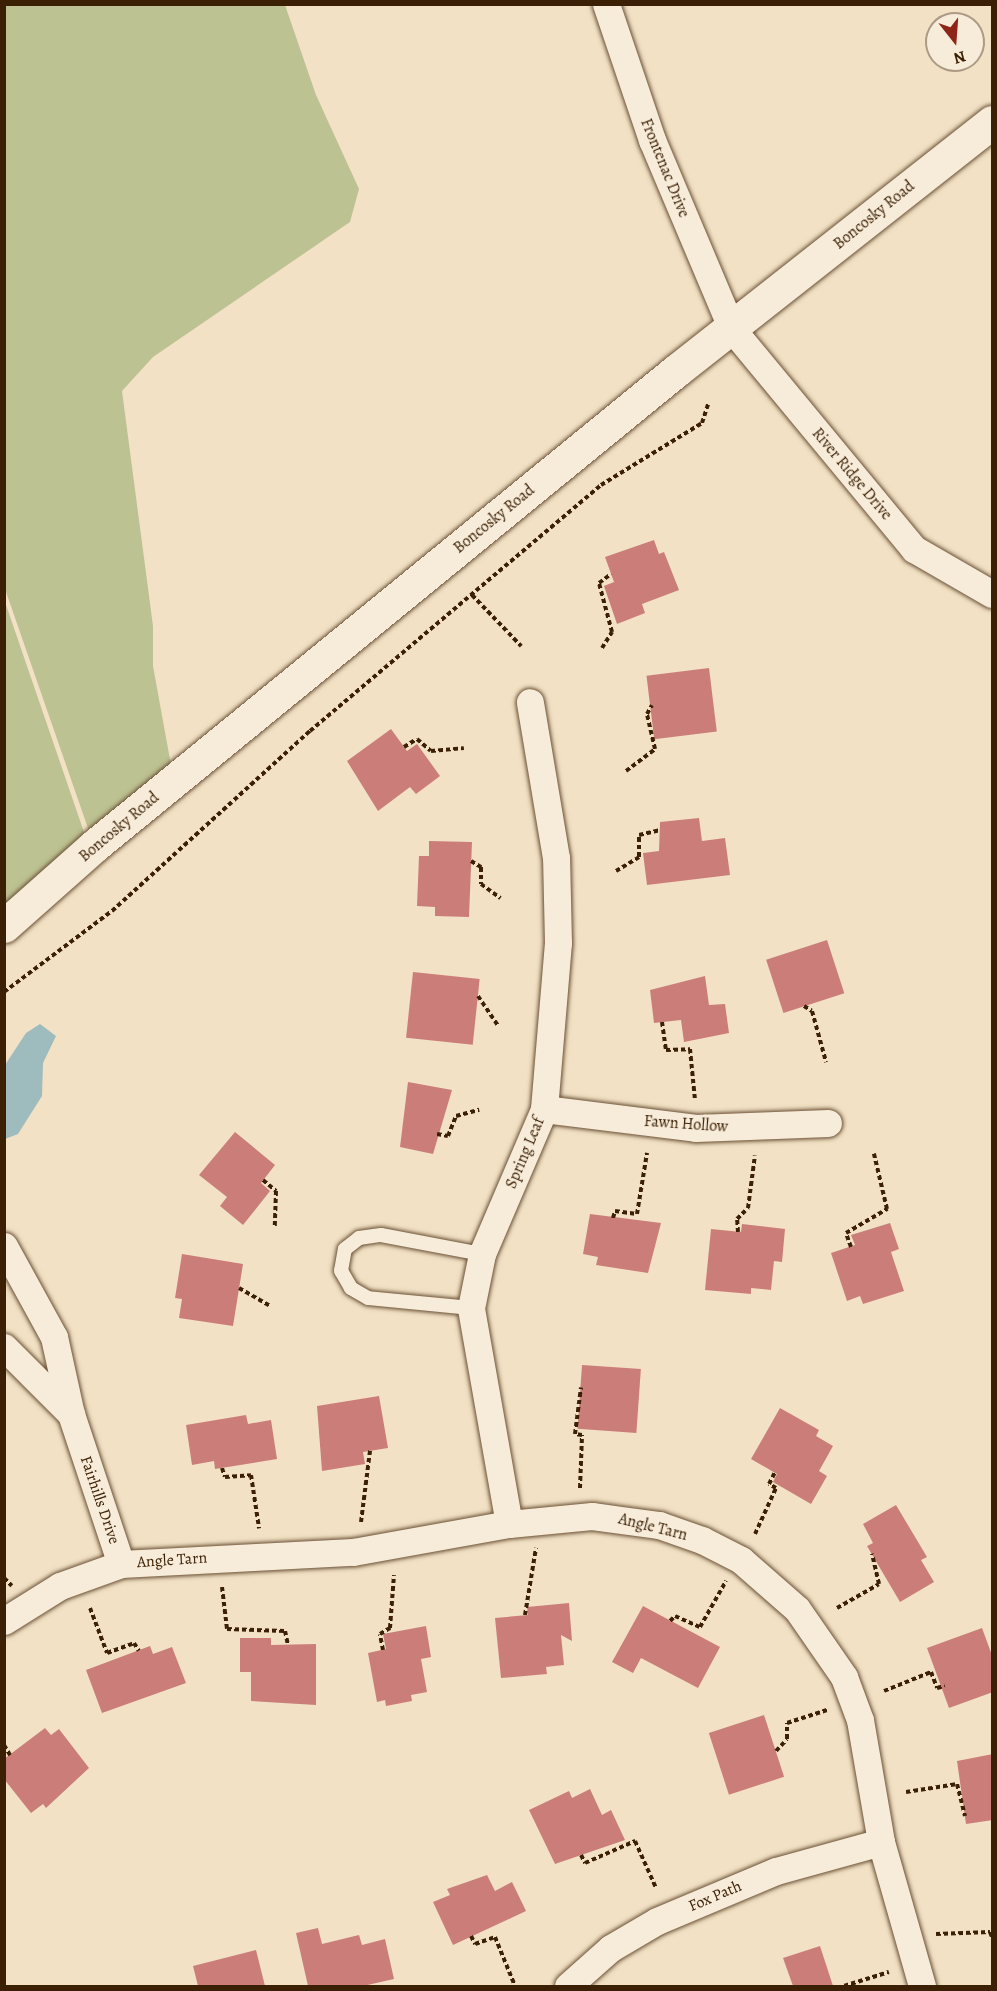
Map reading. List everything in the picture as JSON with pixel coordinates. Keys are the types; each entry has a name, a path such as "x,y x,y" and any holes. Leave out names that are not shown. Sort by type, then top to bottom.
{"street":[{"name":"Frontenac Drive","path":"606,4 652,140 732,329"},
{"name":"Boncosky Road","path":"4,926 104,839 732,329 993,122"},
{"name":"River Ridge Drive","path":"732,329 914,549 993,594"},
{"name":"Spring Leaf","path":"509,1524 471,1308 482,1254 544,1109 558,943 557,884 530,702"},
{"name":"Fawn Hollow","path":"544,1109 696,1128 828,1123"},
{"name":"Fairhills Drive","path":"4,1246 54,1337 71,1414 121,1564 60,1586 4,1621"},
{"name":"Fairhills Drive","path":"4,1347 71,1414"},
{"name":"Angle Tarn","path":"121,1564 352,1552 509,1524 610,1516 659,1525 741,1560 770,1583 823,1641 844,1677 872,1767 881,1842 922,1986"},
{"name":"Fox Path","path":"568,1986 611,1948 657,1921 776,1871 881,1842"}],"lane":[{"path":"471,1308 368,1298 351,1288 341,1271 345,1250 359,1238 381,1235 482,1254"}],"path":[{"path":"4,992 112,911 310,731 601,485 672,444 702,423 708,404"},
{"path":"602,648 612,632 599,583 611,574"},
{"path":"472,595 520,646"},
{"path":"626,771 655,749 647,714 652,705"},
{"path":"404,747 417,739 431,751 464,748"},
{"path":"616,871 639,857 639,836 660,830"},
{"path":"471,861 481,867 481,884 500,898"},
{"path":"478,996 499,1027"},
{"path":"804,1005 812,1011 826,1062"},
{"path":"662,1022 666,1050 690,1049 695,1101"},
{"path":"437,1134 448,1136 456,1116 479,1110"},
{"path":"613,1218 615,1211 638,1214 647,1153"},
{"path":"850,1247 846,1233 887,1209 874,1154"},
{"path":"738,1232 737,1219 748,1208 755,1155"},
{"path":"263,1180 276,1191 275,1228"},
{"path":"239,1288 270,1306"},
{"path":"580,1488 582,1435 575,1434 581,1387"},
{"path":"361,1523 370,1451"},
{"path":"222,1468 225,1477 251,1475 259,1528"},
{"path":"755,1534 776,1488 769,1484 775,1472"},
{"path":"525,1616 536,1547"},
{"path":"837,1608 879,1584 872,1554"},
{"path":"383,1650 380,1634 390,1628 394,1575"},
{"path":"670,1620 675,1616 700,1627 727,1581"},
{"path":"221,1583 227,1629 285,1631 288,1645"},
{"path":"90,1608 107,1653 134,1643 139,1650"},
{"path":"884,1691 931,1672 937,1688 945,1686"},
{"path":"776,1751 787,1739 787,1723 830,1708"},
{"path":"4,1745 10,1755"},
{"path":"906,1792 957,1784 965,1816"},
{"path":"581,1855 585,1863 635,1840 656,1888"},
{"path":"936,1934 990,1932 993,1937"},
{"path":"471,1936 475,1944 495,1937 515,1986"},
{"path":"844,1986 889,1972"}],"green space":[{"path":"4,5 285,5 316,95 359,189 350,222 153,357 122,391 153,626 153,666 171,765 90,834 5,589"},
{"path":"4,599 86,838 4,908"}],"water":[{"path":"40,1024 56,1036 43,1063 42,1096 18,1134 5,1139 5,1065 26,1033"}],"building":[{"path":"654,540 659,554 664,552 679,590 642,604 645,613 617,624 604,586 614,582 605,557"},
{"path":"709,668 717,732 654,739 646,676"},
{"path":"391,729 407,751 417,744 440,776 416,794 410,787 378,811 347,761"},
{"path":"699,818 702,841 725,838 730,875 647,885 643,853 659,851 660,822"},
{"path":"429,841 472,842 469,917 435,916 435,907 417,906 419,856 429,856"},
{"path":"827,940 844,993 783,1013 766,960"},
{"path":"413,972 480,979 473,1045 406,1038"},
{"path":"705,976 709,1005 725,1004 729,1033 684,1042 681,1020 654,1023 650,990"},
{"path":"408,1082 452,1090 433,1154 400,1147"},
{"path":"235,1132 275,1165 261,1183 270,1191 243,1225 220,1206 227,1197 199,1175"},
{"path":"590,1214 661,1223 648,1273 596,1265 598,1257 583,1254"},
{"path":"890,1223 899,1249 891,1252 904,1291 863,1304 860,1296 847,1301 831,1253 855,1245 851,1235"},
{"path":"742,1224 785,1229 782,1262 774,1261 771,1290 751,1288 751,1294 705,1290 711,1229 741,1232"},
{"path":"182,1254 243,1264 233,1326 179,1318 182,1299 175,1298"},
{"path":"582,1365 641,1369 636,1433 578,1429"},
{"path":"379,1396 388,1448 363,1452 365,1464 322,1471 317,1406"},
{"path":"780,1408 819,1430 816,1436 833,1446 819,1471 827,1476 811,1504 773,1482 777,1474 751,1459"},
{"path":"246,1415 248,1424 271,1420 277,1459 215,1469 214,1461 192,1465 186,1425"},
{"path":"896,1505 927,1557 921,1560 934,1582 900,1602 867,1546 873,1543 863,1524"},
{"path":"569,1603 572,1641 561,1635 564,1665 546,1667 547,1674 501,1678 495,1618 528,1615 527,1607"},
{"path":"643,1606 720,1647 698,1688 641,1658 633,1673 612,1662"},
{"path":"426,1626 431,1657 421,1659 427,1692 411,1695 412,1701 386,1706 385,1700 377,1702 368,1653 386,1649 383,1634"},
{"path":"982,1628 993,1658 993,1692 949,1708 927,1648"},
{"path":"240,1638 271,1638 271,1645 316,1644 316,1705 251,1701 251,1672 240,1672"},
{"path":"150,1646 153,1654 172,1647 186,1683 102,1713 86,1670"},
{"path":"764,1715 784,1777 729,1795 709,1733"},
{"path":"45,1728 51,1735 59,1729 89,1768 46,1808 43,1804 31,1813 4,1779 4,1759"},
{"path":"993,1754 993,1820 966,1824 957,1761"},
{"path":"590,1789 602,1815 611,1810 625,1840 555,1864 529,1810 569,1791 572,1798"},
{"path":"487,1875 495,1891 512,1882 526,1911 453,1945 433,1902 450,1895 447,1889"},
{"path":"318,1928 322,1944 359,1935 362,1945 385,1939 394,1979 363,1986 308,1986 296,1933"},
{"path":"820,1946 833,1986 793,1986 783,1958"},
{"path":"256,1950 265,1986 198,1986 193,1966"}]}
